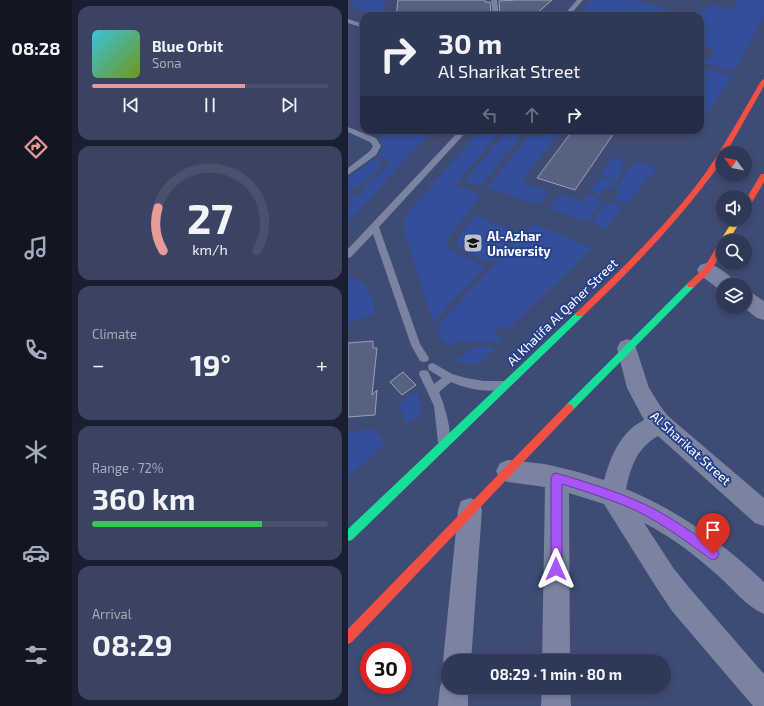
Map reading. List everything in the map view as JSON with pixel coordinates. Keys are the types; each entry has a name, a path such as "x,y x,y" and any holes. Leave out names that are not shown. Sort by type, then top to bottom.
{"main road":[{"name":"Al Khalifa Al Qaher Street","path":"348,536 444,442 507,384 620,275 668,223 712,168 764,81"},
{"path":"752,196 764,176"},
{"path":"348,638 627,348 707,270 716,255"}],"street":[{"path":"707,270 718,278"},
{"path":"752,303 764,312"},
{"name":"Al Sharikat Street","path":"627,348 636,386 649,411 660,423 764,514"},
{"path":"660,423 646,429 635,438 626,449 620,462 612,495 648,555 682,601 764,696"},
{"path":"508,471 556,478 612,495 642,508 692,538 734,572 764,601"},
{"path":"556,478 556,654"},
{"path":"458,654 470,510"},
{"path":"453,706 454,694"},
{"path":"556,694 556,706"}],"lane":[{"path":"494,0 496,12"},
{"path":"570,12 580,0"},
{"path":"348,21 360,25"},
{"path":"348,129 373,140 377,146 373,153 348,172"},
{"path":"348,255 375,228 460,134"},
{"path":"375,228 421,360"},
{"path":"433,367 449,378 471,384 483,386 507,384"},
{"path":"424,374 434,390 442,415 444,442"},
{"path":"434,390 449,378"}],"shaded area":[{"path":"355,0 386,0 384,12 366,12 353,8 352,3"},
{"path":"591,0 632,0 680,12 600,12 580,12"},
{"path":"738,0 764,0 764,16 735,71 704,63 704,58 710,59 715,50 704,47 704,12 700,12 704,11 711,4 732,10"},
{"path":"704,68 732,76 704,119"},
{"path":"385,134 429,134 348,222 348,209 353,204 348,202 354,196 363,193 365,187 390,165 389,161 378,155 383,148 382,142 379,139"},
{"path":"477,134 498,134 455,185 481,195 447,240 447,244 452,250 485,267 433,322 405,232 404,221 406,215"},
{"path":"505,134 523,134 480,186 465,181"},
{"path":"542,134 558,134 521,182 549,191 539,205 487,188 530,135 539,138"},
{"path":"614,157 623,159 619,166 624,168 616,181 600,176"},
{"path":"374,159 381,162 382,165 361,186 351,188 349,193 351,195 348,197 348,179"},
{"path":"635,161 657,168 627,203 614,199 619,192 615,191 628,169 630,169"},
{"path":"600,178 615,183 611,189 605,188 601,194 590,191"},
{"path":"560,194 583,202 588,194 598,197 597,201 602,202 588,222 549,208"},
{"path":"612,202 623,207 605,229 592,223 605,204 610,205"},
{"path":"476,215 516,233 489,263 462,250 456,242"},
{"path":"533,224 592,248 507,331 500,326 493,332 503,338 499,342 459,342 452,347 447,342 444,344 436,327"},
{"path":"354,278 359,280 367,288 372,298 375,314 348,323 348,279"},
{"path":"477,347 492,347 494,350 478,364 454,362 470,349"},
{"path":"414,392 418,392 421,416 406,424 399,404"},
{"path":"373,429 386,443 348,477 348,432"}],"building":[{"path":"398,0 485,0 485,2 490,2 491,12 396,12"},
{"path":"552,0 538,12 500,12 499,1"},
{"path":"570,134 613,134 575,190 537,178"},
{"path":"373,341 373,348 377,348 372,395 377,390 375,415 348,417 348,343"},
{"path":"403,372 416,385 402,395 390,382"}],"traffic: fast":[{"path":"569,408 691,285"},
{"path":"348,536 580,314"}],"traffic: slow":[{"path":"728,234 734,226"}],"traffic: jam":[{"path":"580,314 646,248 692,195 722,154 764,81"},
{"path":"752,196 764,176"},
{"path":"691,285 707,270 716,255"},
{"path":"348,638 569,408"}],"place":[{"name":"Al-Azhar University","path":"473,243"}],"route":[{"path":"556,569 556,478 612,495 642,508 671,524 713,554"}]}
